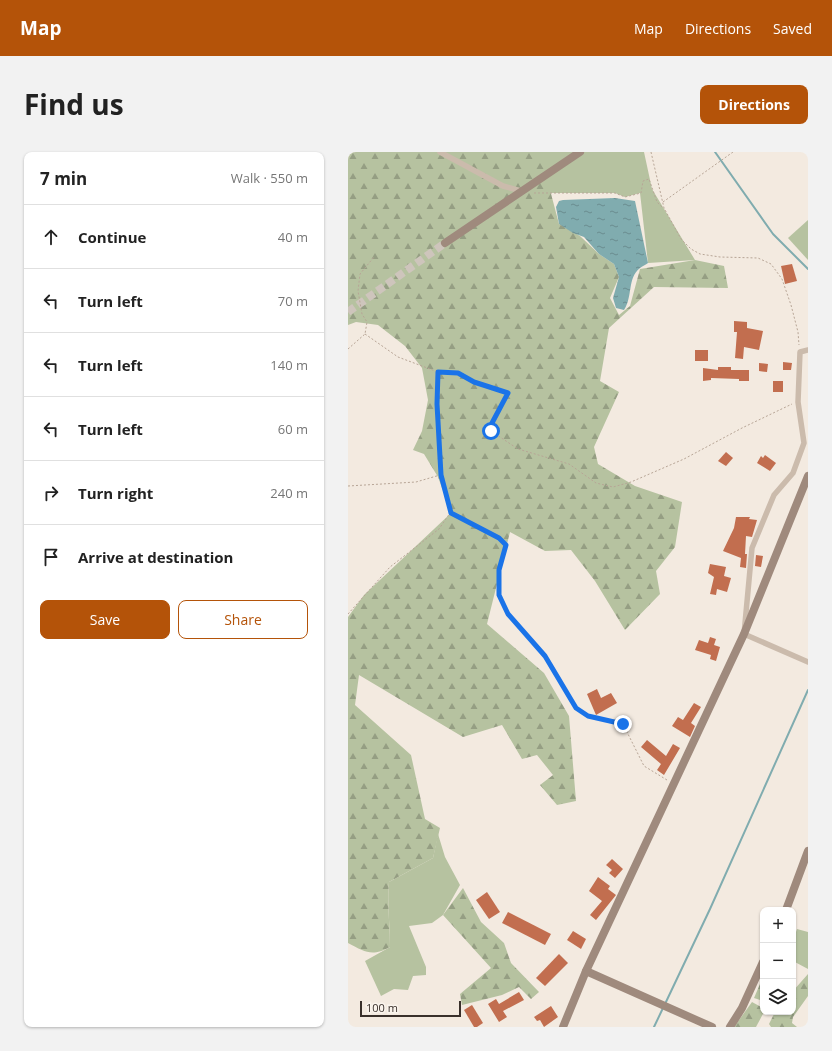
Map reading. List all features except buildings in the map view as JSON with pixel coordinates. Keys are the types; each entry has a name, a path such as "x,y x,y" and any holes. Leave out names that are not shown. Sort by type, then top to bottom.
{"street":[{"path":"440,152 503,186 521,191"},
{"path":"445,243 580,152"},
{"path":"744,634 752,548 774,495 793,473 804,443 798,402 800,352 808,350"},
{"path":"562,1027 586,971 744,634 808,476"},
{"path":"744,634 808,662"},
{"path":"787,907 808,851"},
{"path":"730,1027 742,1008 760,969"},
{"path":"586,971 712,1027"}],"path":[{"path":"651,152 664,208 681,240 691,249 700,254 720,257 758,258 771,264 782,278 798,332 800,352"},
{"path":"662,202 733,152"},
{"path":"521,191 543,194 615,194 625,197 641,193 643,181 649,179 657,202 664,208"},
{"path":"348,349 365,334 366,322 362,314 358,291 360,274 374,257"},
{"path":"365,334 398,357 438,372 458,373 474,382 508,393 492,423 491,431 518,449 569,464 596,483 613,487 631,482 684,459 742,428 798,402"},
{"path":"438,372 437,404 441,475 451,513 499,538 506,545 499,570 499,595 508,614 545,656 576,708 588,716 623,724 644,766 674,785"},
{"path":"348,486 416,482 441,475"},
{"path":"348,614 390,567 439,529 451,513"}],"green space":[{"path":"348,152 540,152 559,224 580,236 599,254 614,264 619,277 610,298 619,315 630,306 640,269 695,260 724,266 728,288 654,287 609,328 600,381 619,392 594,447 598,464 635,486 682,502 675,547 656,571 660,594 625,630 595,581 571,550 545,551 510,532 487,624 544,673 569,716 576,801 557,805 540,785 553,775 537,755 522,759 502,725 463,737 359,675 355,705 411,755 425,819 440,828 433,858 389,882 388,899 390,947 373,953 364,951 348,943 348,617 364,595 451,513 438,477 424,454 413,450 422,431 428,400 422,368 405,346 378,325 356,322 348,325"},
{"path":"538,152 644,152 652,189 695,260 648,263 640,193 625,197 615,193 533,193"},
{"path":"808,220 808,260 788,238"},
{"path":"438,834 445,857 460,885 443,915 432,923 409,926 426,967 426,975 413,976 408,990 394,989 381,996 365,961 390,947 388,898 389,882 433,858"},
{"path":"463,888 481,922 504,943 511,963 539,992 531,999 519,987 502,995 462,1005 460,994 491,968 443,915"},
{"path":"797,929 808,932 808,969 796,963"},
{"path":"808,974 808,996 796,1013 796,988"},
{"path":"760,984 760,1000 754,998"},
{"path":"752,1002 760,1006 760,1015 762,1015 756,1027 734,1027"},
{"path":"774,1015 794,1015 792,1023 797,1027 771,1027 769,1024"}],"water":[{"path":"615,198 635,201 648,263 640,268 633,277 627,305 624,310 616,308 613,298 619,277 614,264 599,254 584,237 573,233 559,224 556,207 559,201 563,200"}],"waterway":[{"path":"715,152 773,234 808,269"},
{"path":"665,1004 710,909 808,690"},
{"path":"654,1027 663,1008"}],"tunnel":[{"path":"348,312 445,243"}],"route":[{"path":"491,431 492,423 501,409 508,393 474,382 458,373 438,372 437,404 441,475 451,513 499,538 506,545 499,570 499,595 508,614 545,656 576,708 588,716 623,724"}]}
